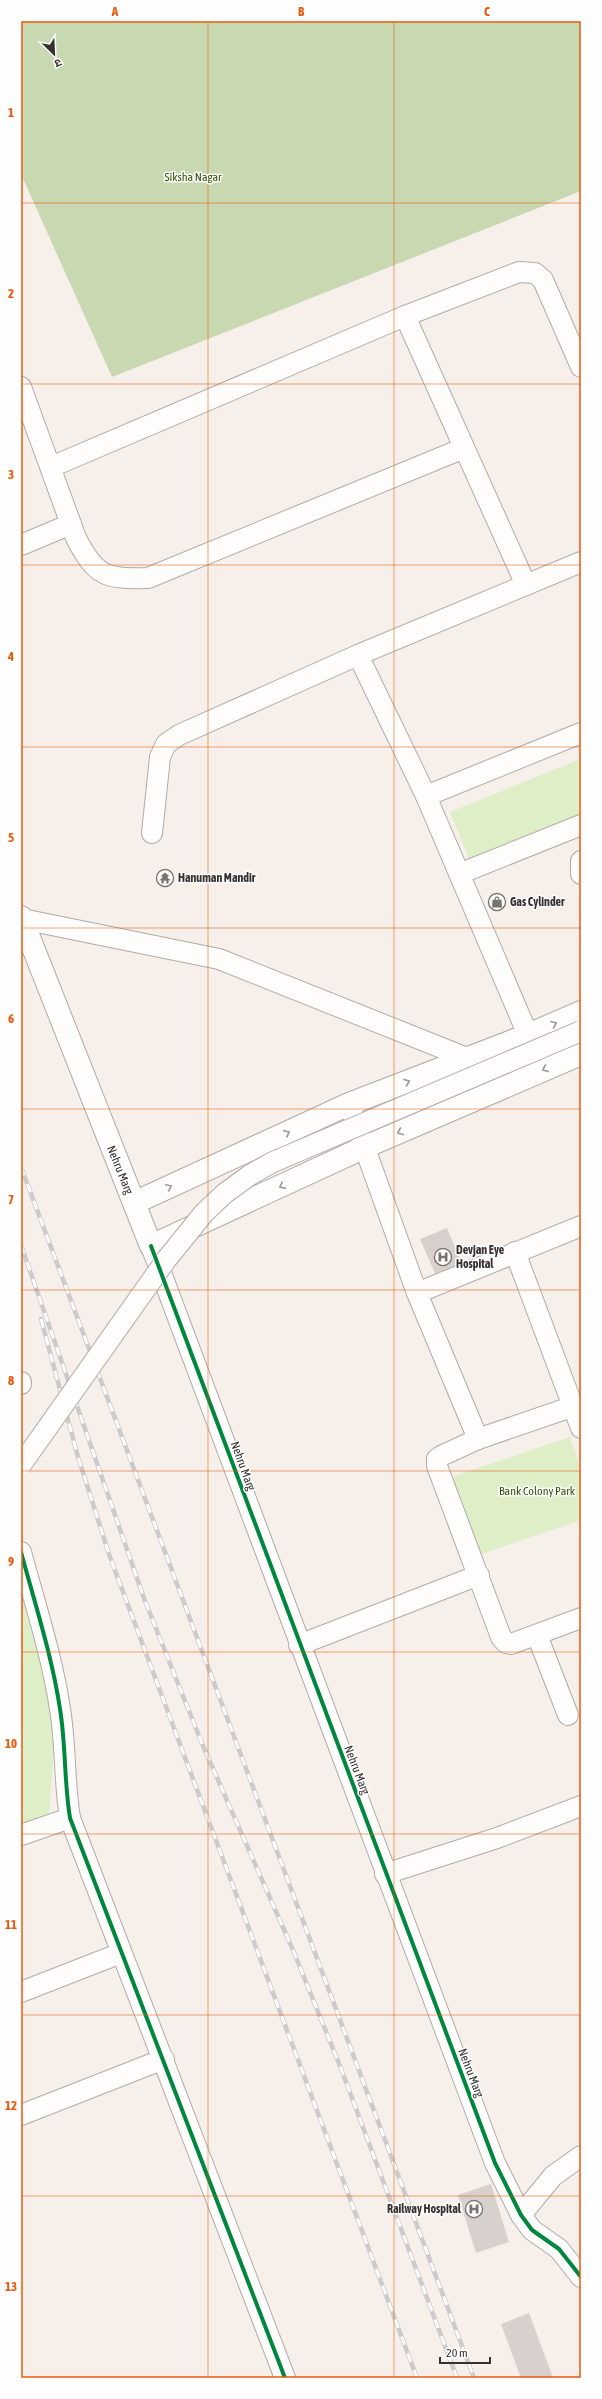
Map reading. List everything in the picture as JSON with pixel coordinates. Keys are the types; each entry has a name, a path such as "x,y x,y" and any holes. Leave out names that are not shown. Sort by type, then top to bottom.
{"main road":[{"name":"Nehru Marg","path":"21,918 151,1246"},
{"path":"134,1203 349,1104 528,1035 581,1019"},
{"path":"151,1246 365,1147 581,1054"}],"street":[{"path":"51,467 405,316 519,272 535,272 543,280 580,364"},
{"path":"405,316 526,585"},
{"path":"21,387 71,524 85,555 99,570 110,577 148,578 464,448"},
{"path":"21,545 71,524"},
{"path":"152,833 160,757 166,744 179,735 358,655 581,562"},
{"path":"358,655 426,796 528,1035"},
{"path":"426,796 581,733"},
{"path":"459,874 581,825"},
{"path":"581,861 581,874"},
{"path":"21,918 219,959 467,1058"},
{"path":"21,1465 166,1260 204,1213 224,1194 250,1175 287,1156 581,1019"},
{"path":"349,1104 417,1293 478,1439"},
{"path":"417,1293 581,1226"},
{"name":"Nehru Marg","path":"151,1246 299,1645 495,2163 521,2215 532,2230 559,2249 581,2277"},
{"path":"515,1252 581,1428"},
{"path":"574,1406 478,1439 437,1459 437,1466 501,1636 506,1643 511,1644 581,1618"},
{"path":"21,1552 43,1632 60,1709 66,1761 66,1796 70,1818 121,1953 164,2059 285,2378"},
{"path":"299,1645 479,1575"},
{"path":"537,1635 568,1715"},
{"path":"385,1874 497,1838 581,1806"},
{"path":"21,1835 70,1818"},
{"path":"21,1992 121,1953"},
{"path":"21,2115 164,2059"},
{"path":"521,2215 552,2176 581,2156"}],"green space":[{"name":"Siksha Nagar","path":"21,21 581,21 581,191 112,377 21,174"},
{"path":"581,759 581,824 473,868 450,812"},
{"name":"Bank Colony Park","path":"570,1437 581,1471 581,1520 478,1555 452,1477"},
{"path":"21,1593 53,1709 54,1749 49,1815 21,1825"}],"building":[{"path":"447,1228 463,1267 437,1278 420,1239"},
{"path":"491,2184 509,2242 476,2253 458,2195"},
{"path":"529,2313 553,2378 521,2378 501,2324"}],"railway":[{"path":"21,1167 474,2378"},
{"path":"21,1245 145,1601 203,1746 293,1950 340,2066 457,2378"},
{"path":"41,1319 78,1457 110,1557 417,2378"}],"cycle path":[{"path":"151,1246 495,2163 521,2215 532,2230 559,2249 581,2277"},
{"path":"21,1552 43,1630 57,1689 62,1723 70,1818 285,2378"}],"place":[{"name":"Hanuman Mandir","path":"165,878"},
{"name":"Gas Cylinder","path":"497,902"},
{"name":"Devjan Eye Hospital","path":"443,1257"},
{"name":"Railway Hospital","path":"474,2209"}]}
